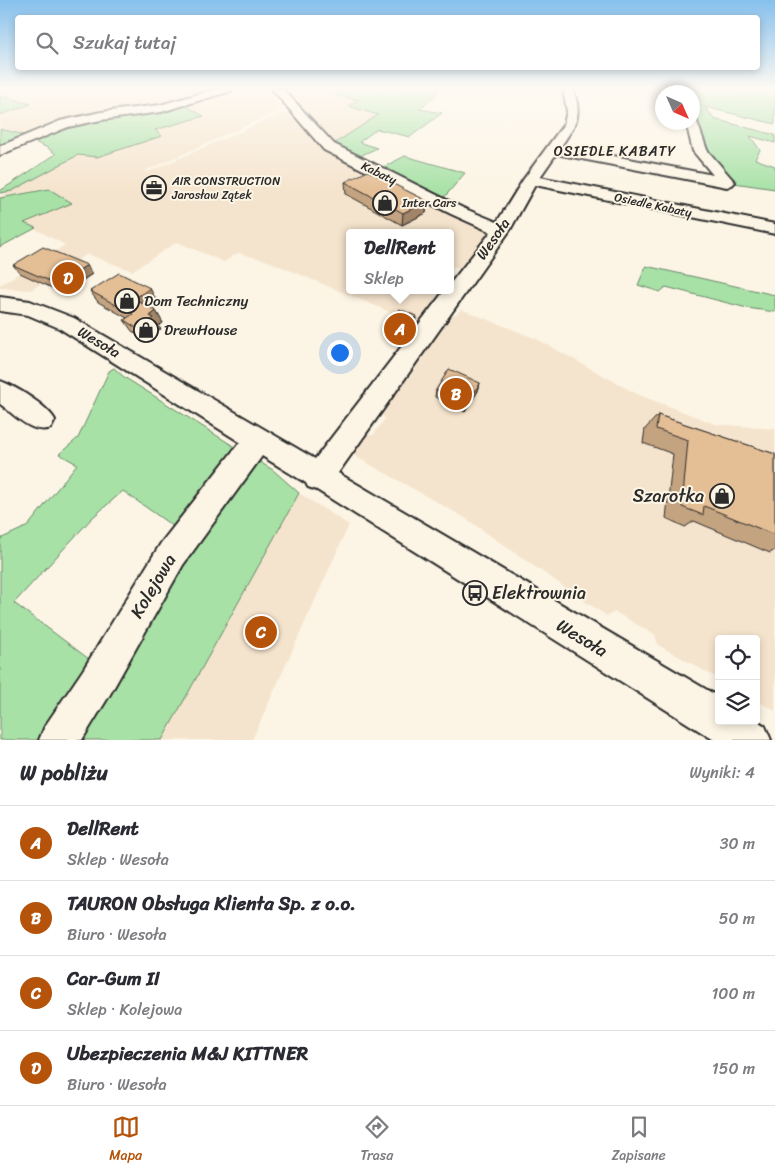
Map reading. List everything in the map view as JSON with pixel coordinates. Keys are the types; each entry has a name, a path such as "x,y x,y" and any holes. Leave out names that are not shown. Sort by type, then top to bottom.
{"street":[{"path":"0,151 66,124"},
{"name":"Kabaty","path":"309,124 330,147 457,211 500,230"},
{"name":"Wesoła","path":"454,292 500,230 569,124"},
{"path":"553,149 727,182 700,151 694,130"},
{"name":"Osiedle Kabaty","path":"531,180 775,229"},
{"name":"Wesoła","path":"318,477 453,294"},
{"name":"Wesoła","path":"0,304 35,309 60,319 715,719"},
{"path":"0,392 42,420"},
{"name":"Kolejowa","path":"60,740 172,554 258,440"},
{"name":"Wesoła","path":"726,725 751,740"}],"shaded area":[{"path":"0,124 86,124 29,136 0,129"},
{"path":"175,124 251,124 145,171 148,172 259,124 300,124 312,139 329,152 452,214 501,230 463,270 454,267 454,229 346,229 346,294 265,260 238,253 224,262 177,242 132,271 87,254 31,290 0,288 0,285 65,245 24,223 71,203 48,188 0,197 78,155 97,157 162,136 154,130"},
{"path":"317,124 366,124 336,143"},
{"path":"347,294 442,294 421,325"},
{"path":"461,309 537,339 637,394 715,424 775,429 775,711 760,702 760,635 715,635 715,677 658,645 655,635 615,612 607,616 465,518 351,454 365,434 373,435 385,419 380,413 451,315 457,314"},
{"path":"299,493 349,525 252,740 162,740"}],"green space":[{"path":"66,124 178,124 155,130 162,136 97,157 78,155 12,191 0,193 0,191 56,154 30,140"},
{"path":"365,124 428,124 410,137 377,129 359,142 377,148 355,161 329,147"},
{"path":"700,124 731,124 775,135 775,143 750,136 760,150 755,159 775,166 775,189 727,182 700,151 695,130 700,130"},
{"path":"0,129 29,136 0,147"},
{"path":"405,156 465,173 442,200 376,171"},
{"path":"49,189 72,203 24,223 36,228 0,247 0,198"},
{"path":"646,266 775,295 775,312 747,308 666,287 660,292 638,285"},
{"path":"114,368 124,377 235,447 237,452 181,532 123,491 92,518 14,603 97,665 51,740 0,740 0,539 28,526 77,464 59,454 78,438 109,371"},
{"path":"248,455 273,470 299,493 162,740 59,740"}],"building":[{"path":"368,171 427,201 403,213 345,182"},
{"path":"43,247 87,265 57,284 13,265"},
{"path":"119,273 150,288 134,299 156,311 150,316 154,318 138,329 124,320 133,314 90,291"},
{"path":"399,309 416,316 403,332 385,325"},
{"path":"449,369 480,383 467,404 436,390"},
{"name":"Szarotka","path":"658,415 775,454 775,535 704,506 703,515 682,507 688,440 656,429"}],"place":[{"name":"AIR CONSTRUCTION Jarosław Zątek","path":"154,188"},
{"name":"Inter Cars","path":"385,203"},
{"name":"Ubezpieczenia M&J KITTNER","path":"68,278"},
{"name":"Dom Techniczny","path":"127,301"},
{"name":"DellRent","path":"400,329"},
{"name":"DrewHouse","path":"146,330"},
{"name":"TAURON Obsługa Klienta Sp. z o.o.","path":"456,394"},
{"name":"Szarotka","path":"722,496"},
{"name":"Elektrownia","path":"475,593"},
{"name":"Car-Gum II","path":"261,632"}],"district":[{"name":"OSIEDLE KABATY","path":"615,151"}]}
